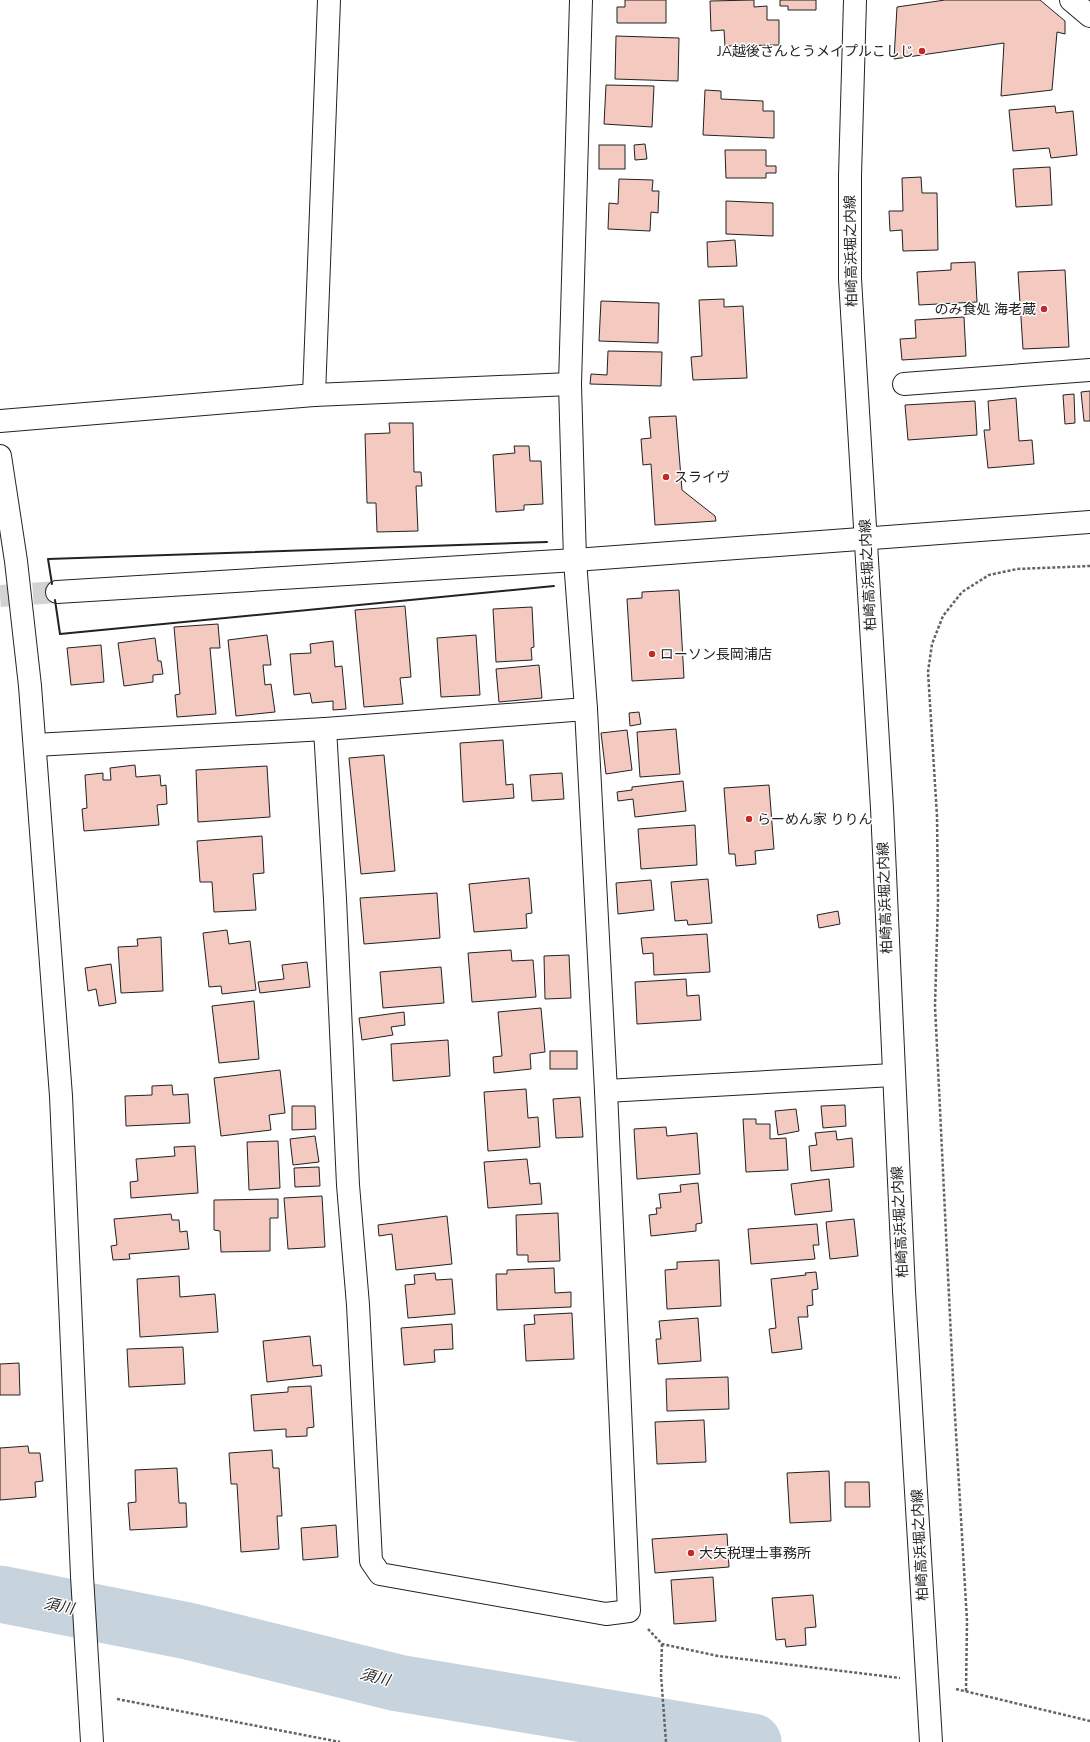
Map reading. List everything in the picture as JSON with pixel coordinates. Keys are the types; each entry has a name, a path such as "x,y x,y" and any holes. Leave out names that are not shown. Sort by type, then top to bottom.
{"street":[{"path":"314,394 329,0"},
{"path":"325,729 336,907 348,1185 358,1305 371,1561 380,1574 606,1614 629,1611 606,1091 586,709 575,560 570,384 581,0"},
{"name":"柏崎高浜堀之内線","path":"855,0 850,176 850,279 867,539 882,808 904,1291 931,1742"},
{"path":"1071,0 1090,16"},
{"path":"904,384 1090,370"},
{"path":"0,421 314,394 570,384"},
{"path":"0,456 16,561 35,745 61,1096 82,1576 92,1742"},
{"path":"57,592 575,560 1090,522"},
{"path":"35,745 325,729 586,709"},
{"path":"606,1091 893,1075"}],"path":[{"path":"966,1692 967,1621 954,1407 935,1006 938,900 937,816 928,672 932,644 944,616 962,592 989,575 1017,569 1090,566"},
{"path":"629,1611 662,1644 718,1656 928,1690 966,1692 1090,1721"},
{"path":"662,1644 661,1675 666,1742"},
{"path":"116,1699 340,1742"}],"building":[{"path":"625,0 666,0 666,23 617,23 617,7 625,7"},
{"path":"754,0 754,7 767,6 767,20 779,20 779,45 725,46 724,30 711,31 710,1"},
{"path":"780,0 816,0 816,10 788,10 788,6 780,6"},
{"name":"JA越後さんとうメイプルこしじ","path":"945,0 1040,0 1065,21 1065,34 1057,32 1052,90 1001,96 1004,43 894,59 897,7"},
{"path":"616,36 679,38 678,81 615,79"},
{"path":"606,85 654,86 652,127 604,124"},
{"path":"705,90 721,91 721,99 763,101 763,111 774,111 774,138 703,135"},
{"path":"1055,106 1056,113 1073,111 1077,155 1051,158 1049,148 1013,151 1009,110"},
{"path":"645,144 647,159 635,160 634,145"},
{"path":"599,145 625,145 625,169 599,169"},
{"path":"725,150 766,150 766,166 776,166 776,173 766,173 766,178 726,178"},
{"path":"1050,167 1052,205 1016,207 1013,169"},
{"path":"921,177 922,193 937,193 938,250 903,251 902,230 890,231 889,211 903,211 902,178"},
{"path":"619,179 653,180 652,191 659,191 658,213 651,212 650,231 608,229 609,203 618,204"},
{"path":"726,201 773,203 773,236 726,234"},
{"path":"735,240 737,266 708,267 707,242"},
{"path":"975,262 977,302 919,305 917,272 951,270 951,263"},
{"name":"のみ食処 海老蔵","path":"1065,270 1069,347 1023,349 1018,272"},
{"path":"724,299 724,307 743,306 747,378 693,380 691,357 702,356 699,300"},
{"path":"601,301 659,303 658,343 599,341"},
{"path":"964,317 966,356 902,360 900,339 916,338 915,320"},
{"path":"608,351 662,352 661,386 590,384 591,374 607,375"},
{"path":"1090,391 1090,421 1084,421 1081,392"},
{"path":"1074,394 1075,423 1065,424 1063,395"},
{"path":"1016,398 1019,441 1032,440 1034,464 988,468 984,430 990,430 988,401"},
{"path":"975,401 977,435 908,440 905,405"},
{"name":"スライヴ","path":"676,416 682,490 715,516 716,521 655,525 651,464 643,465 641,439 651,438 649,417"},
{"path":"389,423 413,423 414,472 421,472 422,486 416,486 418,531 377,532 376,503 367,503 365,434 390,433"},
{"path":"514,446 529,446 530,461 541,461 543,504 524,505 524,510 496,512 493,455 515,453"},
{"path":"679,590 684,678 632,681 627,599 642,598 642,592"},
{"path":"405,606 411,677 400,678 403,704 364,707 355,610"},
{"path":"532,607 534,647 531,648 532,660 496,662 493,609"},
{"path":"218,624 220,648 210,648 216,714 177,717 175,695 180,694 174,627"},
{"path":"267,635 271,665 263,665 265,685 271,684 275,712 236,716 228,640"},
{"path":"476,635 480,695 441,697 437,638"},
{"path":"155,638 158,661 161,661 163,674 153,675 153,682 124,686 118,643"},
{"path":"333,641 335,667 342,666 346,709 333,710 333,701 312,703 310,693 294,695 290,654 311,653 310,644"},
{"path":"101,645 104,682 71,685 67,648"},
{"path":"539,665 542,698 499,702 496,669"},
{"path":"639,712 641,724 630,726 629,713"},
{"path":"676,729 680,774 640,777 637,732"},
{"path":"627,730 632,770 606,774 601,733"},
{"path":"503,740 506,785 513,784 514,798 463,802 460,743"},
{"path":"384,755 395,871 361,874 349,758"},
{"path":"135,765 136,777 160,775 161,786 166,785 167,804 157,805 159,825 84,831 82,809 87,808 85,775 103,773 103,780 111,780 110,768"},
{"path":"267,766 270,817 198,822 196,770"},
{"path":"562,773 564,799 532,801 530,775"},
{"path":"683,781 686,811 635,817 633,799 618,801 617,792 632,790 632,787"},
{"name":"らーめん家 りりん","path":"769,785 774,849 755,851 756,864 736,866 735,854 729,854 724,788"},
{"path":"695,825 697,865 641,869 638,829"},
{"path":"262,836 264,873 253,874 256,910 214,912 212,882 200,882 197,841"},
{"path":"529,878 532,913 526,914 527,928 474,932 469,884"},
{"path":"708,879 712,923 688,925 687,920 675,921 671,882"},
{"path":"651,880 654,910 618,914 616,883"},
{"path":"437,893 440,938 364,944 360,898"},
{"path":"838,911 840,924 819,928 817,915"},
{"path":"227,930 229,944 250,941 256,990 222,994 221,986 209,987 203,933"},
{"path":"707,934 710,972 654,975 653,953 643,954 641,938"},
{"path":"161,937 163,991 121,993 118,947 138,946 137,939"},
{"path":"511,950 512,961 533,960 536,997 472,1002 468,953"},
{"path":"569,955 571,998 545,999 544,956"},
{"path":"307,962 310,987 260,993 258,982 284,979 282,965"},
{"path":"111,964 116,1003 99,1006 96,989 88,991 85,968"},
{"path":"441,967 444,1003 383,1008 380,972"},
{"path":"686,979 687,996 699,995 701,1020 637,1024 635,982"},
{"path":"254,1001 259,1059 219,1063 212,1006"},
{"path":"541,1008 545,1052 530,1054 531,1069 494,1073 493,1057 502,1056 498,1012"},
{"path":"404,1012 405,1025 391,1027 393,1035 362,1040 359,1018"},
{"path":"448,1040 450,1076 393,1081 391,1044"},
{"path":"550,1051 577,1051 577,1069 550,1069"},
{"path":"280,1070 285,1113 269,1115 271,1130 221,1136 214,1078"},
{"path":"172,1085 173,1095 188,1094 190,1123 126,1126 125,1096 152,1095 152,1086"},
{"path":"526,1089 528,1118 538,1117 540,1147 488,1151 484,1092"},
{"path":"580,1097 583,1137 556,1138 553,1099"},
{"path":"845,1105 846,1126 823,1128 821,1106"},
{"path":"292,1106 315,1106 316,1129 292,1130"},
{"path":"796,1109 799,1131 778,1135 775,1111"},
{"path":"743,1119 756,1119 756,1124 770,1124 770,1139 786,1138 788,1170 746,1172"},
{"path":"666,1127 667,1136 697,1133 700,1174 637,1179 634,1129"},
{"path":"836,1131 837,1140 852,1138 854,1167 811,1171 809,1146 817,1145 815,1133"},
{"path":"315,1136 319,1162 293,1165 290,1139"},
{"path":"278,1141 280,1188 249,1190 247,1142"},
{"path":"195,1146 198,1193 131,1198 130,1182 138,1181 136,1159 175,1156 174,1147"},
{"path":"527,1159 530,1184 540,1183 542,1204 488,1208 484,1162"},
{"path":"319,1167 320,1186 295,1187 294,1168"},
{"path":"829,1179 832,1211 795,1215 791,1184"},
{"path":"698,1183 702,1223 696,1224 696,1231 651,1236 649,1215 657,1214 656,1208 661,1208 659,1194 681,1192 680,1185"},
{"path":"322,1196 325,1247 288,1249 284,1198"},
{"path":"278,1199 278,1218 270,1218 270,1251 221,1252 220,1231 214,1230 214,1200"},
{"path":"558,1213 560,1261 528,1262 528,1255 517,1255 516,1215"},
{"path":"171,1214 172,1220 179,1220 180,1232 187,1231 189,1249 129,1254 130,1259 113,1260 111,1246 117,1245 114,1219"},
{"path":"447,1216 452,1264 396,1270 392,1234 379,1236 378,1225"},
{"path":"854,1219 858,1256 830,1259 826,1222"},
{"path":"817,1224 819,1245 813,1245 815,1259 751,1264 748,1229"},
{"path":"719,1260 721,1306 667,1309 665,1270 677,1269 677,1262"},
{"path":"554,1268 555,1293 571,1292 571,1307 497,1310 496,1274 507,1274 507,1270"},
{"path":"816,1272 818,1289 812,1290 813,1305 807,1306 808,1317 798,1317 802,1349 772,1353 769,1329 776,1328 771,1279 806,1275 805,1273"},
{"path":"435,1273 436,1280 452,1279 455,1314 408,1318 405,1285 415,1284 414,1275"},
{"path":"179,1276 180,1297 215,1294 218,1332 140,1337 137,1279"},
{"path":"572,1313 574,1359 526,1361 524,1325 535,1324 534,1315"},
{"path":"698,1318 701,1361 658,1364 656,1339 661,1339 659,1321"},
{"path":"452,1324 453,1349 434,1350 435,1362 404,1365 401,1328"},
{"path":"310,1336 313,1366 321,1365 322,1376 267,1382 263,1341"},
{"path":"183,1347 185,1384 129,1387 127,1349"},
{"path":"19,1363 20,1395 0,1395 0,1364"},
{"path":"728,1377 729,1409 667,1411 666,1379"},
{"path":"311,1386 314,1427 307,1428 307,1436 286,1437 286,1429 254,1431 251,1395 288,1392 288,1387"},
{"path":"704,1420 706,1462 657,1464 655,1422"},
{"path":"28,1446 29,1453 40,1453 43,1481 35,1482 36,1497 0,1500 0,1448"},
{"path":"272,1450 273,1468 279,1468 282,1516 277,1516 279,1549 241,1552 237,1484 231,1484 229,1453"},
{"path":"177,1468 179,1503 186,1503 187,1527 130,1530 128,1503 136,1502 135,1470"},
{"path":"829,1471 831,1521 790,1523 787,1473"},
{"path":"845,1482 869,1482 870,1507 845,1507"},
{"path":"336,1525 338,1557 303,1560 301,1528"},
{"name":"大矢税理士事務所","path":"727,1534 729,1567 655,1573 652,1539"},
{"path":"713,1577 716,1621 674,1624 671,1580"},
{"path":"813,1595 816,1627 805,1628 806,1645 786,1647 785,1639 776,1640 772,1598"}],"waterway":[{"name":"須川","path":"0,1594 188,1631 398,1683 753,1742"}],"tunnel":[{"path":"0,596 57,592"}],"wall":[{"path":"52,584 48,559 547,542"},
{"path":"55,600 60,634 554,586"}],"place":[{"name":"JA越後さんとうメイプルこしじ","path":"922,51"},
{"name":"のみ食処 海老蔵","path":"1044,309"},
{"name":"スライヴ","path":"666,477"},
{"name":"ローソン長岡浦店","path":"652,654"},
{"name":"らーめん家 りりん","path":"749,819"},
{"name":"大矢税理士事務所","path":"691,1553"}]}
